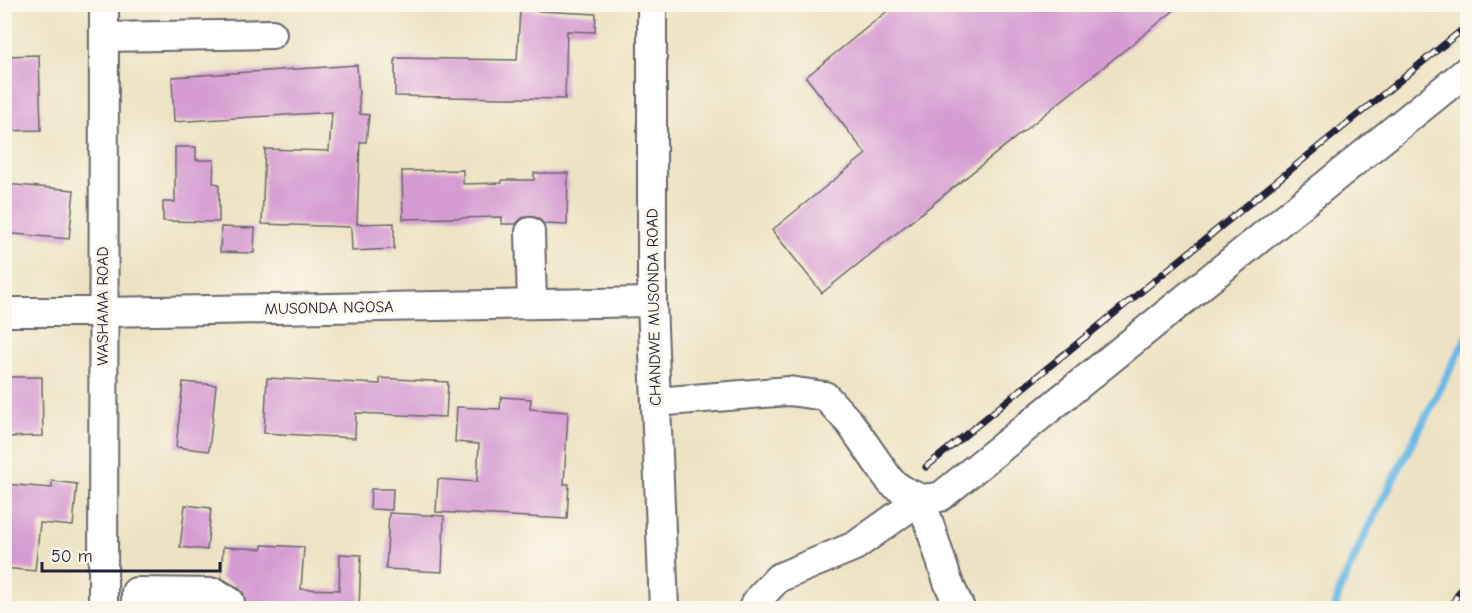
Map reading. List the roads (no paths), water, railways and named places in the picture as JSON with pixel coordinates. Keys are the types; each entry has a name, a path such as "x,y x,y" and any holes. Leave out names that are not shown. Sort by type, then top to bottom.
{"street":[{"name":"WASHAMA ROAD","path":"103,609 104,4"},
{"name":"CHANDWE MUSONDA ROAD","path":"652,4 652,302 664,609"},
{"path":"104,37 272,34"},
{"path":"753,609 760,597 778,578 855,546 921,499 940,497 1467,70"},
{"path":"530,232 532,304"},
{"name":"MUSONDA NGOSA","path":"4,312 652,302"},
{"path":"656,402 789,391 825,396 850,423 891,482 921,499 948,582 960,609"},
{"path":"136,609 136,592 216,592 230,602 230,609"}],"waterway":[{"path":"1335,608 1340,589 1368,528 1468,335"}],"railway":[{"path":"926,467 1468,25"},
{"path":"1450,608 1468,577"}]}
